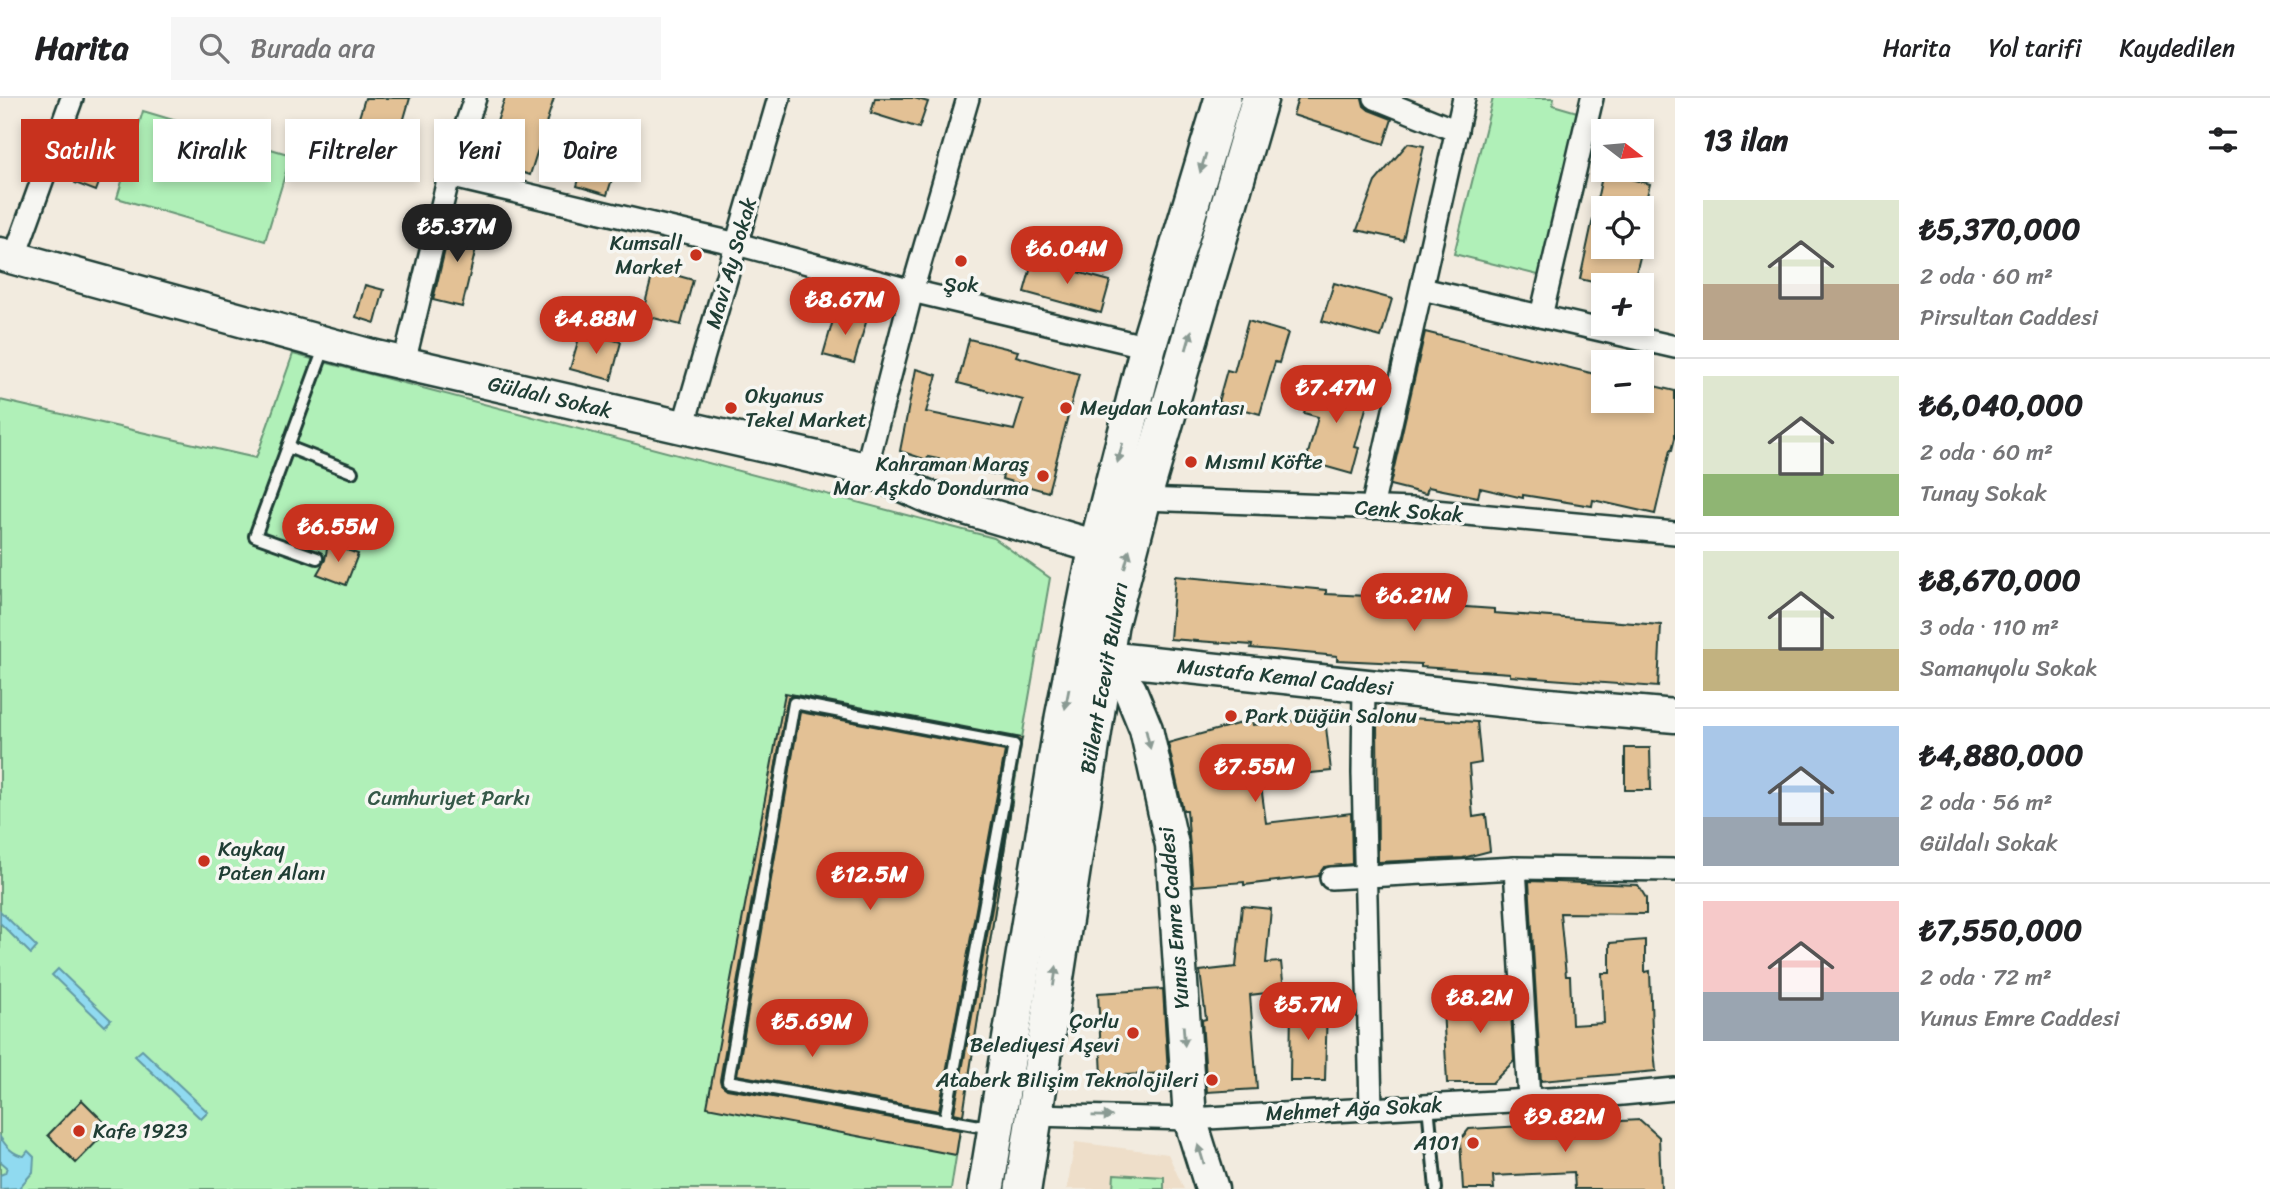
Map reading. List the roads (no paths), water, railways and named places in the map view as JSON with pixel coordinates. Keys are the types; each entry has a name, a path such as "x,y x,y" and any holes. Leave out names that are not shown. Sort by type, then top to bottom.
{"main road":[{"name":"Bülent Ecevit Bulvarı","path":"986,1189 995,1129 1127,496 1148,347 1223,98"},
{"name":"Bülent Ecevit Bulvarı","path":"1127,496 1260,98"},
{"path":"1097,646 1097,547 1127,496"},
{"name":"Bülent Ecevit Bulvarı","path":"1023,1189 1097,646"}],"street":[{"path":"7,256 72,98"},
{"path":"468,119 475,98"},
{"path":"866,469 912,291 968,98"},
{"path":"1375,98 1457,131"},
{"path":"1372,508 1464,98"},
{"path":"1541,316 1592,98"},
{"name":"Mavi Ay Sokak","path":"683,427 776,99"},
{"path":"404,363 448,182"},
{"path":"474,182 737,244 912,291 1148,347"},
{"name":"Güldalı Sokak","path":"7,256 404,363 866,469 931,498 1097,547"},
{"path":"1422,289 1675,347"},
{"name":"Cenk Sokak","path":"1127,496 1372,508 1675,533"},
{"name":"Mustafa Kemal Caddesi","path":"1097,646 1364,685 1675,716"},
{"name":"Yunus Emre Caddesi","path":"1097,646 1130,690 1146,729 1171,845 1190,1119 1212,1189"},
{"path":"1364,685 1363,773 1371,1108"},
{"path":"1515,868 1529,1099"},
{"path":"1331,878 1515,868 1675,870"},
{"name":"Mehmet Ağa Sokak","path":"1033,1115 1190,1119 1601,1096 1675,1089"}],"lane":[{"path":"317,558 255,536 326,343"},
{"path":"288,447 352,472"},
{"path":"946,1120 1014,745 794,702 728,1081 995,1129"},
{"path":"1428,1105 1436,1189"}],"water":[{"path":"0,911 37,947 31,954 0,923"},
{"path":"58,969 111,1020 105,1026 52,975"},
{"path":"142,1050 208,1112 201,1119 135,1056"},
{"path":"0,1137 16,1154 24,1156 28,1151 34,1157 33,1172 19,1188 0,1189 0,1175 5,1173 7,1167 0,1161"}],"place":[{"name":"Kumsall Market","path":"696,255"},
{"name":"Şok","path":"961,261"},
{"name":"Okyanus Tekel Market","path":"731,408"},
{"name":"Meydan Lokantası","path":"1066,408"},
{"name":"Mısmıl Köfte","path":"1191,462"},
{"name":"Kahraman Maraş Mar Aşkdo Dondurma","path":"1043,476"},
{"name":"Park Düğün Salonu","path":"1231,716"},
{"name":"Kaykay Paten Alanı","path":"204,861"},
{"name":"Çorlu Belediyesi Aşevi","path":"1133,1033"},
{"name":"Ataberk Bilişim Teknolojileri","path":"1212,1080"},
{"name":"Kafe 1923","path":"79,1131"},
{"name":"A101","path":"1473,1143"}],"park label":[{"name":"Cumhuriyet Parkı","path":"449,798"}]}
